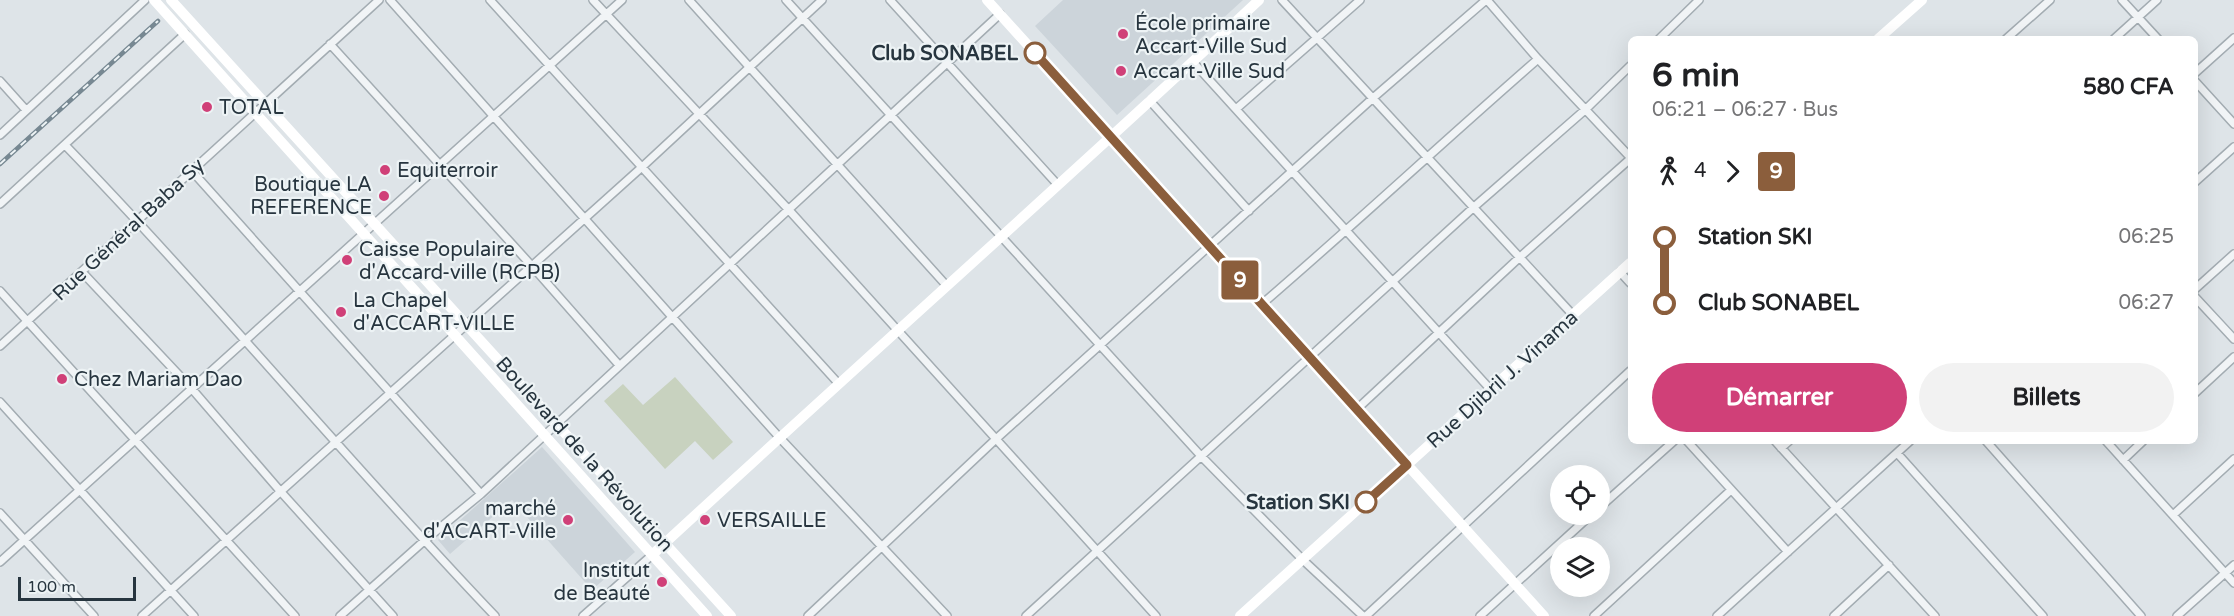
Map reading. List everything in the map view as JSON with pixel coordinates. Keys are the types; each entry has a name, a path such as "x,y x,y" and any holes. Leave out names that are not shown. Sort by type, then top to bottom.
{"street":[{"path":"0,135 145,0"},
{"name":"Boulevard de la Révolution","path":"154,0 707,616"},
{"name":"Boulevard de la Révolution","path":"171,0 731,616"},
{"name":"Rue Général Baba Sy","path":"0,346 379,0"},
{"path":"390,0 779,437 947,616"},
{"path":"490,0 838,383"},
{"path":"593,0 788,209 1156,616"},
{"path":"0,562 622,0"},
{"path":"689,0 945,285"},
{"path":"786,0 1201,456 1303,560 1364,616 1628,376"},
{"path":"142,616 642,166 822,0"},
{"path":"890,0 1057,184"},
{"path":"987,0 1544,616"},
{"path":"583,616 1259,0"},
{"path":"1282,0 1572,314"},
{"path":"1236,109 1360,0"},
{"path":"808,616 996,439 1373,98 1486,0 1628,156"},
{"path":"1662,36 1699,0"},
{"path":"1881,36 1922,0"},
{"path":"2009,36 2050,0"},
{"path":"2122,0 2154,36"},
{"path":"2117,36 2157,0"},
{"path":"340,616 481,494 1000,14"},
{"path":"0,204 185,34"},
{"path":"2198,70 2234,38"},
{"path":"330,44 619,365"},
{"path":"1262,304 1347,231 1427,156 1538,59"},
{"path":"1193,62 1491,390"},
{"path":"1026,616 1474,207 1586,109 1628,68"},
{"path":"0,81 26,110"},
{"path":"2198,84 2234,124"},
{"path":"1150,101 1250,211"},
{"path":"65,145 138,221 424,541 495,616"},
{"path":"2198,179 2234,147"},
{"path":"1357,409 1438,332 1628,160"},
{"path":"191,170 481,494"},
{"path":"2198,286 2234,254"},
{"name":"Rue Djibril J. Vinama","path":"1240,616 1628,265"},
{"path":"82,272 192,389 393,616"},
{"path":"1620,272 1628,281"},
{"path":"0,291 295,616"},
{"path":"2198,300 2234,339"},
{"path":"2198,390 2234,357"},
{"path":"0,402 195,616"},
{"path":"1610,498 1671,444"},
{"path":"1690,444 1788,552"},
{"path":"1778,444 1935,616"},
{"path":"1781,448 1786,444"},
{"path":"1717,616 1907,444"},
{"path":"1989,444 2141,616"},
{"path":"2109,444 2234,583"},
{"path":"2123,460 2140,444"},
{"path":"1897,453 2043,616"},
{"path":"2173,515 2234,459"},
{"path":"1594,616 1731,490"},
{"path":"0,513 94,616"},
{"path":"1480,616 1580,525"},
{"path":"1834,616 1889,565"},
{"path":"2177,616 2234,565"}],"shaded area":[{"name":"Accart-Ville Sud","path":"1063,0 1243,0 1117,115 1035,26"},
{"name":"marché d'ACART-Ville","path":"542,447 635,552 592,590 512,500 450,554 438,540"}],"green space":[{"path":"675,377 733,442 713,460 695,441 665,469 604,401 623,384 643,405"}],"railway":[{"path":"0,164 158,21"}],"bus line":[{"name":"9","path":"1035,53 1407,465 1366,502"}],"place":[{"name":"École primaire Accart-Ville Sud","path":"1123,34"},
{"name":"Club SONABEL","path":"1035,53"},
{"name":"Accart-Ville Sud","path":"1121,71"},
{"name":"TOTAL","path":"207,107"},
{"name":"Equiterroir","path":"385,170"},
{"name":"Boutique LA REFERENCE","path":"384,196"},
{"name":"Caisse Populaire d'Accard-ville (RCPB)","path":"347,260"},
{"name":"La Chapel d'ACCART-VILLE","path":"341,312"},
{"name":"Chez Mariam Dao","path":"62,379"},
{"name":"Station SKI","path":"1366,502"},
{"name":"marché d'ACART-Ville","path":"568,520"},
{"name":"VERSAILLE","path":"705,520"},
{"name":"Institut de Beauté","path":"662,582"}]}
